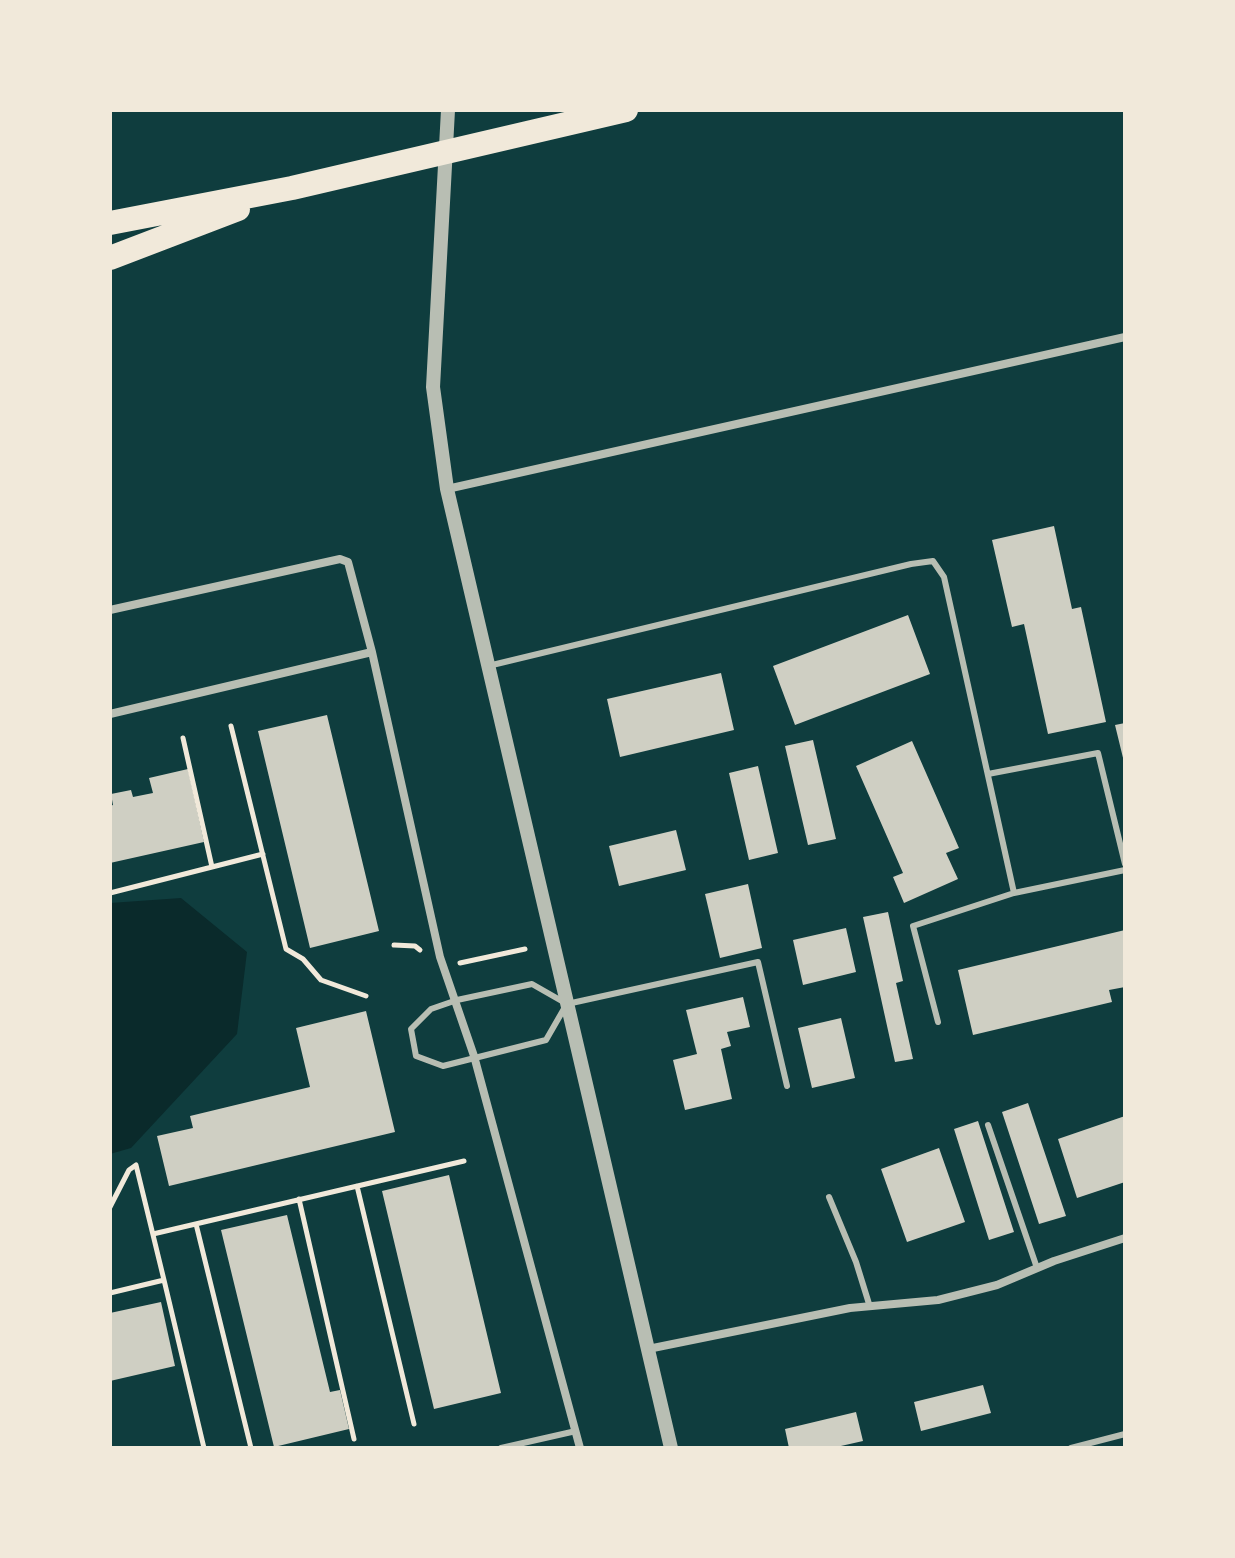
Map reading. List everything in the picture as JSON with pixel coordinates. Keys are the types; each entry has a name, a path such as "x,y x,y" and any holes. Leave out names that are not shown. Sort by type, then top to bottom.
{"highway":[{"path":"110,223 292,188 626,110"},
{"path":"110,258 292,188"}],"street":[{"path":"448,110 433,387 447,489 671,1448"},
{"path":"447,489 1125,337"},
{"path":"110,610 340,559 348,562 372,652 440,957 474,1056 580,1448"},
{"path":"110,714 372,652"},
{"path":"648,1349 870,1307 938,1300 997,1285 1125,1238"}],"lane":[{"path":"488,666 933,561 944,577 1014,893"},
{"path":"988,774 1098,753 1125,864"},
{"path":"938,1022 913,926 1014,893 1125,870"},
{"path":"567,1004 546,1040 443,1066 416,1056 411,1029 431,1009 457,1000 532,984 567,1004 758,962 787,1086"},
{"path":"988,1125 1037,1268"},
{"path":"829,1197 856,1262 870,1307"},
{"path":"501,1448 576,1431"},
{"path":"1071,1448 1125,1434"}],"path":[{"path":"231,726 286,949 303,959 321,980 366,996"},
{"path":"183,738 212,867"},
{"path":"110,893 263,854"},
{"path":"153,1234 464,1161"},
{"path":"110,1207 129,1170 136,1165 204,1448"},
{"path":"357,1186 414,1424"},
{"path":"299,1199 354,1439"},
{"path":"196,1224 251,1448"},
{"path":"110,1293 164,1280"}],"water":[{"path":"181,898 247,952 237,1034 131,1148 110,1154 110,903"}],"building":[{"path":"1054,526 1072,609 1081,607 1106,722 1048,734 1024,624 1012,627 992,540"},
{"path":"908,615 930,674 795,725 773,666"},
{"path":"721,673 734,730 620,757 607,699"},
{"path":"327,715 379,931 310,948 258,731"},
{"path":"1125,723 1125,761 1124,762 1115,725"},
{"path":"813,740 836,839 808,845 785,746"},
{"path":"912,741 959,848 946,853 958,879 904,903 893,877 903,873 856,766"},
{"path":"758,766 778,853 749,860 729,773"},
{"path":"188,769 204,842 110,863 111,794 131,790 133,797 153,793 149,778"},
{"path":"676,830 686,870 619,886 609,846"},
{"path":"748,884 762,948 720,958 705,894"},
{"path":"888,912 903,981 896,983 913,1059 895,1062 863,917"},
{"path":"846,928 856,972 803,985 793,940"},
{"path":"1125,930 1125,987 1109,990 1112,1002 973,1035 958,970"},
{"path":"743,997 750,1027 727,1032 731,1046 721,1049 732,1099 685,1110 673,1060 697,1054 686,1010"},
{"path":"366,1011 395,1132 169,1186 157,1136 193,1128 190,1116 310,1087 296,1028"},
{"path":"841,1018 855,1078 812,1088 798,1028"},
{"path":"1028,1103 1066,1216 1039,1224 1002,1112"},
{"path":"1125,1116 1125,1182 1077,1198 1058,1139"},
{"path":"978,1121 1014,1232 989,1240 954,1129"},
{"path":"939,1148 965,1222 907,1242 881,1169"},
{"path":"449,1175 501,1393 434,1409 382,1191"},
{"path":"287,1215 330,1392 340,1390 349,1429 274,1447 221,1230"},
{"path":"161,1302 175,1366 110,1381 110,1313"},
{"path":"983,1385 991,1413 921,1431 914,1402"},
{"path":"856,1412 863,1441 832,1448 789,1448 785,1429"}]}
